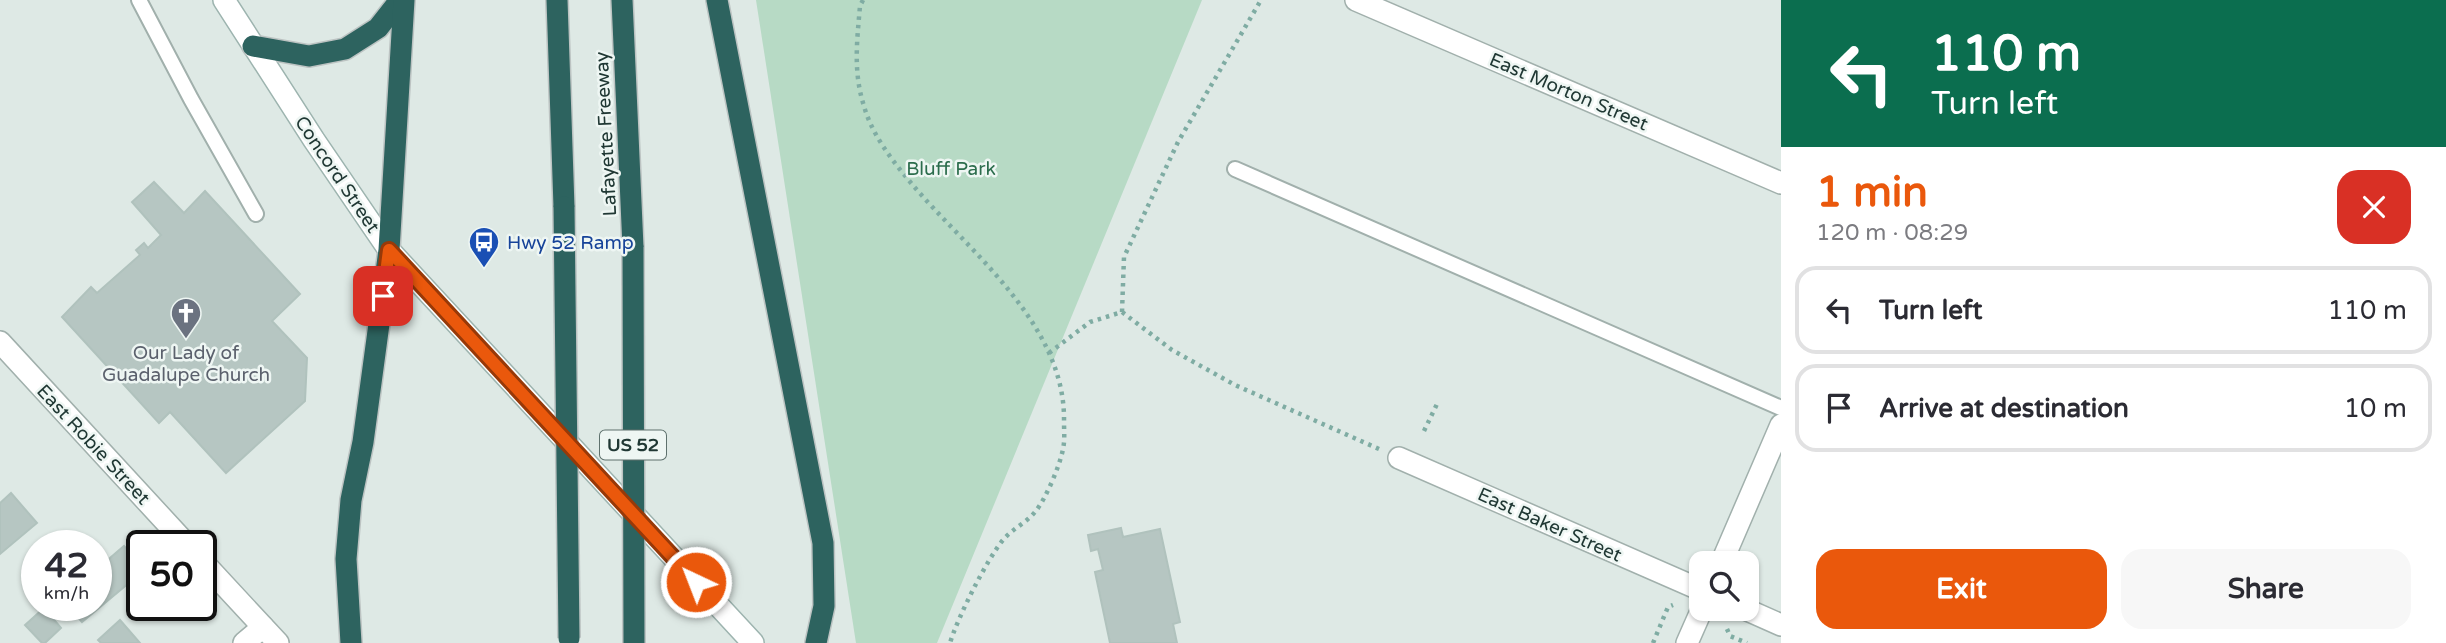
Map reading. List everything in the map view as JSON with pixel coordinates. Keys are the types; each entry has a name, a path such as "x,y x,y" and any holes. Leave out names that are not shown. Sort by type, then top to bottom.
{"highway":[{"path":"253,46 309,56 345,49 378,28 402,0"},
{"path":"351,643 346,559 351,500 363,442 389,250 402,0"},
{"path":"557,0 564,206 569,640"},
{"name":"Lafayette Freeway","path":"622,0 633,247 634,643"},
{"path":"717,0 823,543 824,606 816,643"}],"street":[{"name":"Concord Street","path":"224,0 389,250 753,643"},
{"name":"East Morton Street","path":"1356,0 1781,183"},
{"name":"East Robie Street","path":"0,342 173,530"},
{"path":"1727,551 1781,425"},
{"name":"East Baker Street","path":"1399,458 1689,585"},
{"path":"217,577 278,643"},
{"path":"1759,615 1781,625"},
{"path":"1687,643 1697,621"},
{"path":"244,643 263,627"}],"lane":[{"path":"139,0 256,214"},
{"path":"1235,169 1781,408"}],"path":[{"path":"863,0 860,6 855,59 864,107 888,156 932,209 1006,288 1041,333 1059,378 1064,407 1063,449 1048,490 1036,511 1004,538 963,610 950,643"},
{"path":"1122,312 1124,257 1178,142 1261,0"},
{"path":"1049,352 1090,322 1122,312"},
{"path":"1122,312 1172,349 1235,385 1399,458"},
{"path":"1424,430 1437,404"},
{"path":"1653,643 1668,607 1673,605"},
{"path":"1727,629 1730,636 1746,643"}],"green space":[{"name":"Bluff Park","path":"756,0 1202,0 937,643 856,643"}],"building":[{"name":"Our Lady of Guadalupe Church","path":"154,182 184,213 205,191 300,294 272,321 307,358 305,401 226,473 170,412 159,423 62,317 91,287 97,293 140,255 136,250 144,243 148,248 161,235 132,202"},
{"path":"11,493 37,523 29,530 21,530 21,536 0,554 0,503"},
{"path":"1121,528 1123,537 1160,529 1180,622 1173,624 1177,643 1110,643 1095,572 1103,570 1098,549 1091,551 1088,535"},
{"path":"124,546 126,548 126,585 112,597 112,556"},
{"path":"120,620 140,643 101,643 98,640"},
{"path":"29,621 55,621 61,628 42,643 25,625"}],"place":[{"name":"Hwy 52 Ramp","path":"484,269"},
{"name":"Our Lady of Guadalupe Church","path":"186,340"}],"route":[{"path":"383,296 389,250 696,582"}]}
